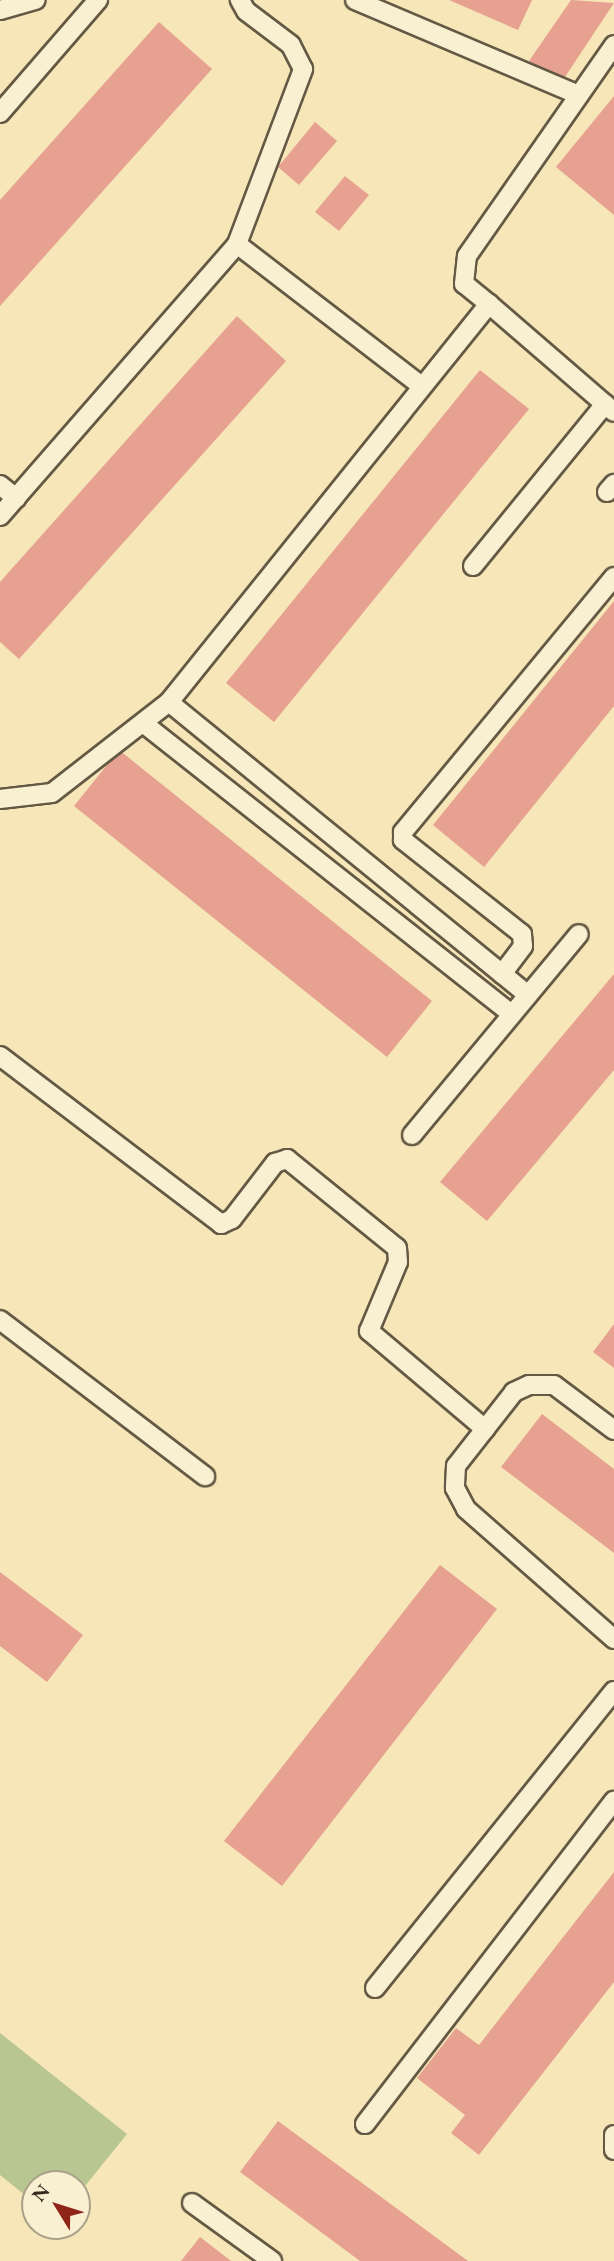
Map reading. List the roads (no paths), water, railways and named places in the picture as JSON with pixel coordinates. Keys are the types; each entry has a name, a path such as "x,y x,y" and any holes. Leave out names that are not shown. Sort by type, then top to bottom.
{"lane":[{"path":"0,10 36,0"},
{"path":"0,113 98,0"},
{"path":"0,516 237,244 303,69 291,46 246,11 240,0"},
{"path":"355,0 579,95"},
{"path":"473,566 609,408 464,284 467,256 614,45"},
{"path":"237,244 421,385"},
{"path":"0,799 52,793 169,702 421,385 489,304"},
{"path":"0,485 16,498"},
{"path":"502,974 523,946 522,934 403,840 403,832 614,577"},
{"path":"169,702 528,995"},
{"path":"143,723 512,1014"},
{"path":"412,1135 579,934"},
{"path":"0,1056 221,1224 232,1219 275,1163 287,1159 397,1248 398,1262 369,1331 485,1429"},
{"path":"0,1320 205,1476"},
{"path":"614,1430 554,1385 529,1385 514,1392 456,1466 456,1488 466,1509 614,1639"},
{"path":"375,1988 614,1691"},
{"path":"365,2123 614,1801"},
{"path":"614,2135 614,2150"},
{"path":"192,2203 272,2261"}]}
